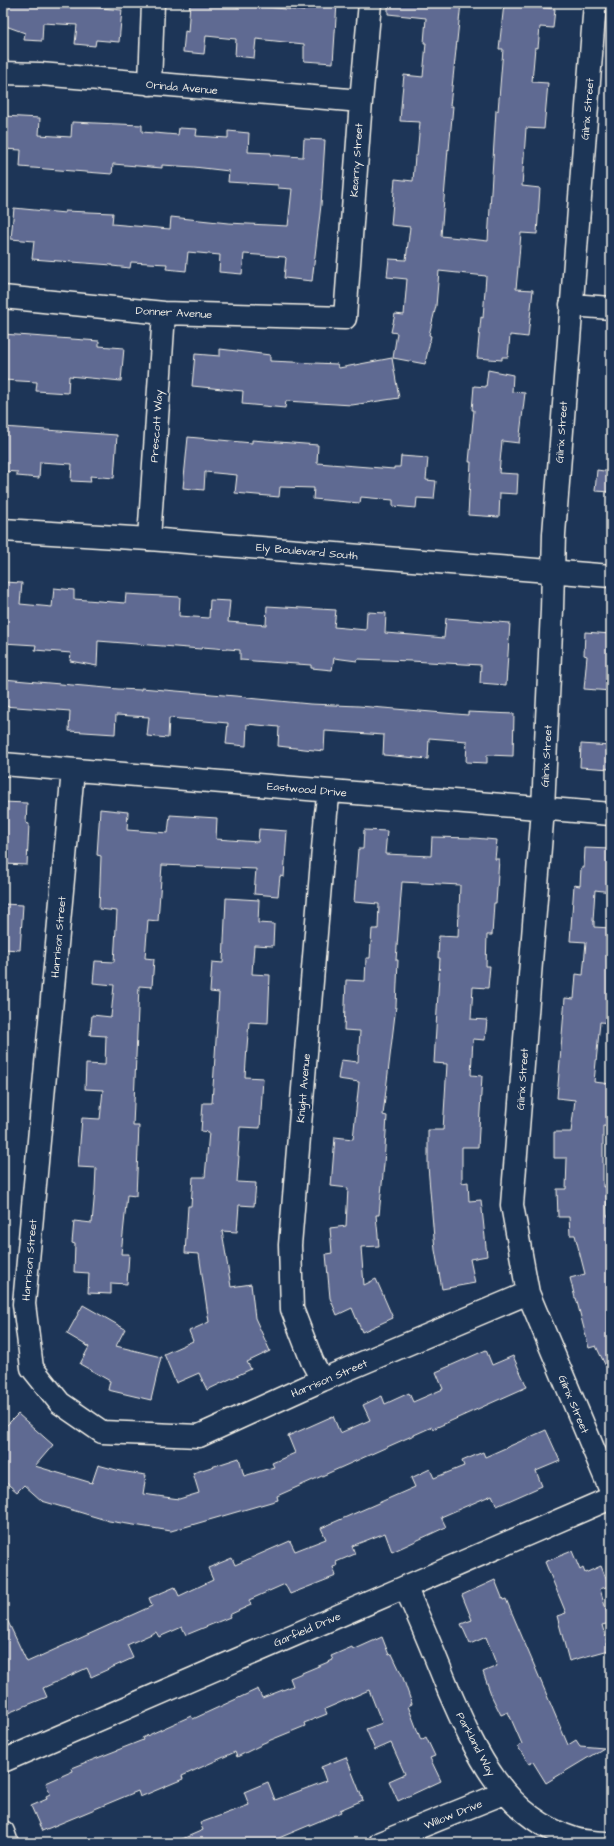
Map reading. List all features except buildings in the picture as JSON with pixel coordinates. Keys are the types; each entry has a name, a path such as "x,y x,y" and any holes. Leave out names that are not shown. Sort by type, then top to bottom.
{"street":[{"path":"150,84 153,3"},
{"name":"Kearny Street","path":"345,318 361,101 370,3"},
{"name":"Gilrix Street","path":"595,3 553,540 543,809 512,1205 528,1293 611,1491"},
{"name":"Orinda Avenue","path":"3,73 40,74 361,101"},
{"name":"Donner Avenue","path":"3,297 164,313 345,318"},
{"path":"571,305 611,308"},
{"name":"Prescott Way","path":"149,539 164,313"},
{"name":"Ely Boulevard South","path":"3,530 149,539 611,576"},
{"name":"Eastwood Drive","path":"3,764 611,814"},
{"name":"Harrison Street","path":"73,770 24,1304 32,1368 60,1403 102,1432 199,1436 322,1380 528,1293"},
{"name":"Knight Avenue","path":"322,1380 312,1361 292,1309 290,1245 325,820 329,791"},
{"name":"Garfield Drive","path":"3,1761 611,1498"},
{"name":"Parkland Way","path":"405,1587 471,1741 488,1771 504,1793 531,1816 554,1830 576,1839 605,1843"},
{"name":"Willow Drive","path":"380,1843 504,1793"},
{"path":"3,1832 7,1843"}]}
